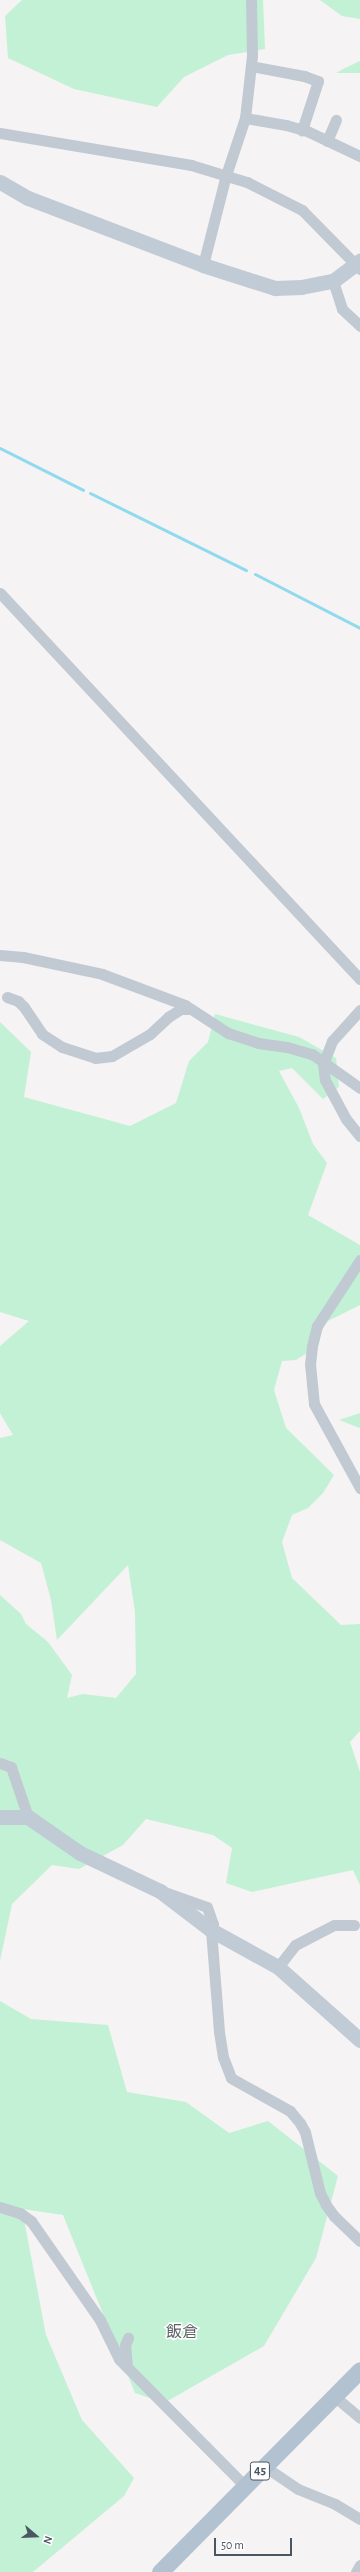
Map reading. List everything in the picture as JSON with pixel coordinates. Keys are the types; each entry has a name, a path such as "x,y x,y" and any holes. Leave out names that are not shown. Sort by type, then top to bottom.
{"main road":[{"name":"45","path":"160,2572 360,2370"}],"street":[{"path":"203,265 226,175 245,118 251,66 251,0"},
{"path":"251,66 304,76 318,81 302,130"},
{"path":"245,118 302,130 360,156"},
{"path":"327,141 336,120"},
{"path":"0,133 191,165 247,182 302,210 323,223 359,265 333,281 301,287 275,288 203,265 28,198 0,182"},
{"path":"333,281 342,309 360,326"},
{"path":"0,593 360,979"},
{"path":"0,955 23,957 102,974 185,1005 228,1033 258,1043 287,1047 312,1054 323,1064 360,1088"},
{"path":"7,997 18,1001 42,1034 62,1047 95,1058 112,1056 150,1034 168,1017 181,1009 190,1009"},
{"path":"360,1010 332,1041 323,1064 325,1080 346,1119 360,1136"},
{"path":"360,1260 318,1326 312,1346 310,1364 314,1404 360,1488"},
{"path":"0,1763 11,1767 28,1817"},
{"path":"0,1817 28,1817 80,1853 160,1891 211,1930 278,1968 360,2040"},
{"path":"278,1968 295,1945 334,1925 354,1925"},
{"path":"211,1930 219,2032 223,2057 231,2078 290,2111 300,2123 305,2132 320,2193 326,2205 334,2216 360,2241"},
{"path":"0,2207 20,2213 31,2221 100,2320 119,2359 245,2486"},
{"path":"127,2367 125,2345 128,2338"},
{"path":"334,2396 360,2418"},
{"path":"264,2466 298,2489 335,2504 360,2519"},
{"path":"356,2572 360,2565"}],"green space":[{"path":"22,0 263,0 265,49 228,55 184,77 157,107 74,89 8,58 5,16"},
{"path":"320,0 360,0 360,19 342,16"},
{"path":"360,61 360,73 336,73 345,68"},
{"path":"215,1014 299,1037 336,1058 339,1087 323,1099 292,1068 279,1071 299,1108 313,1144 327,1163 308,1215 360,1245 360,1305 324,1323 317,1347 296,1360 282,1361 274,1390 286,1428 334,1475 323,1493 308,1508 292,1515 282,1542 292,1578 341,1625 360,1624 360,1731 350,1742 360,1772 360,1885 353,1870 252,1892 226,1883 232,1848 213,1835 146,1819 123,1845 79,1869 52,1865 12,1904 0,1961 0,1595 21,1614 26,1624 48,1642 72,1675 67,1698 83,1694 116,1698 136,1674 135,1612 128,1565 57,1640 51,1600 41,1563 0,1540 0,1438 13,1435 0,1413 0,1346 29,1321 0,1312 0,1022 31,1052 24,1097 130,1126 176,1103 189,1061 208,1042"},
{"path":"360,1413 360,1428 339,1420"},
{"path":"0,2001 31,2019 108,2025 127,2092 186,2102 229,2133 268,2121 338,2176 316,2258 264,2346 164,2403 135,2393 63,2215 22,2209 46,2335 82,2420 134,2478 124,2496 33,2572 0,2572"}],"waterway":[{"path":"0,448 83,490"},
{"path":"90,493 246,570"},
{"path":"255,574 360,628"}],"district":[{"name":"飯倉","path":"182,2332"}]}
